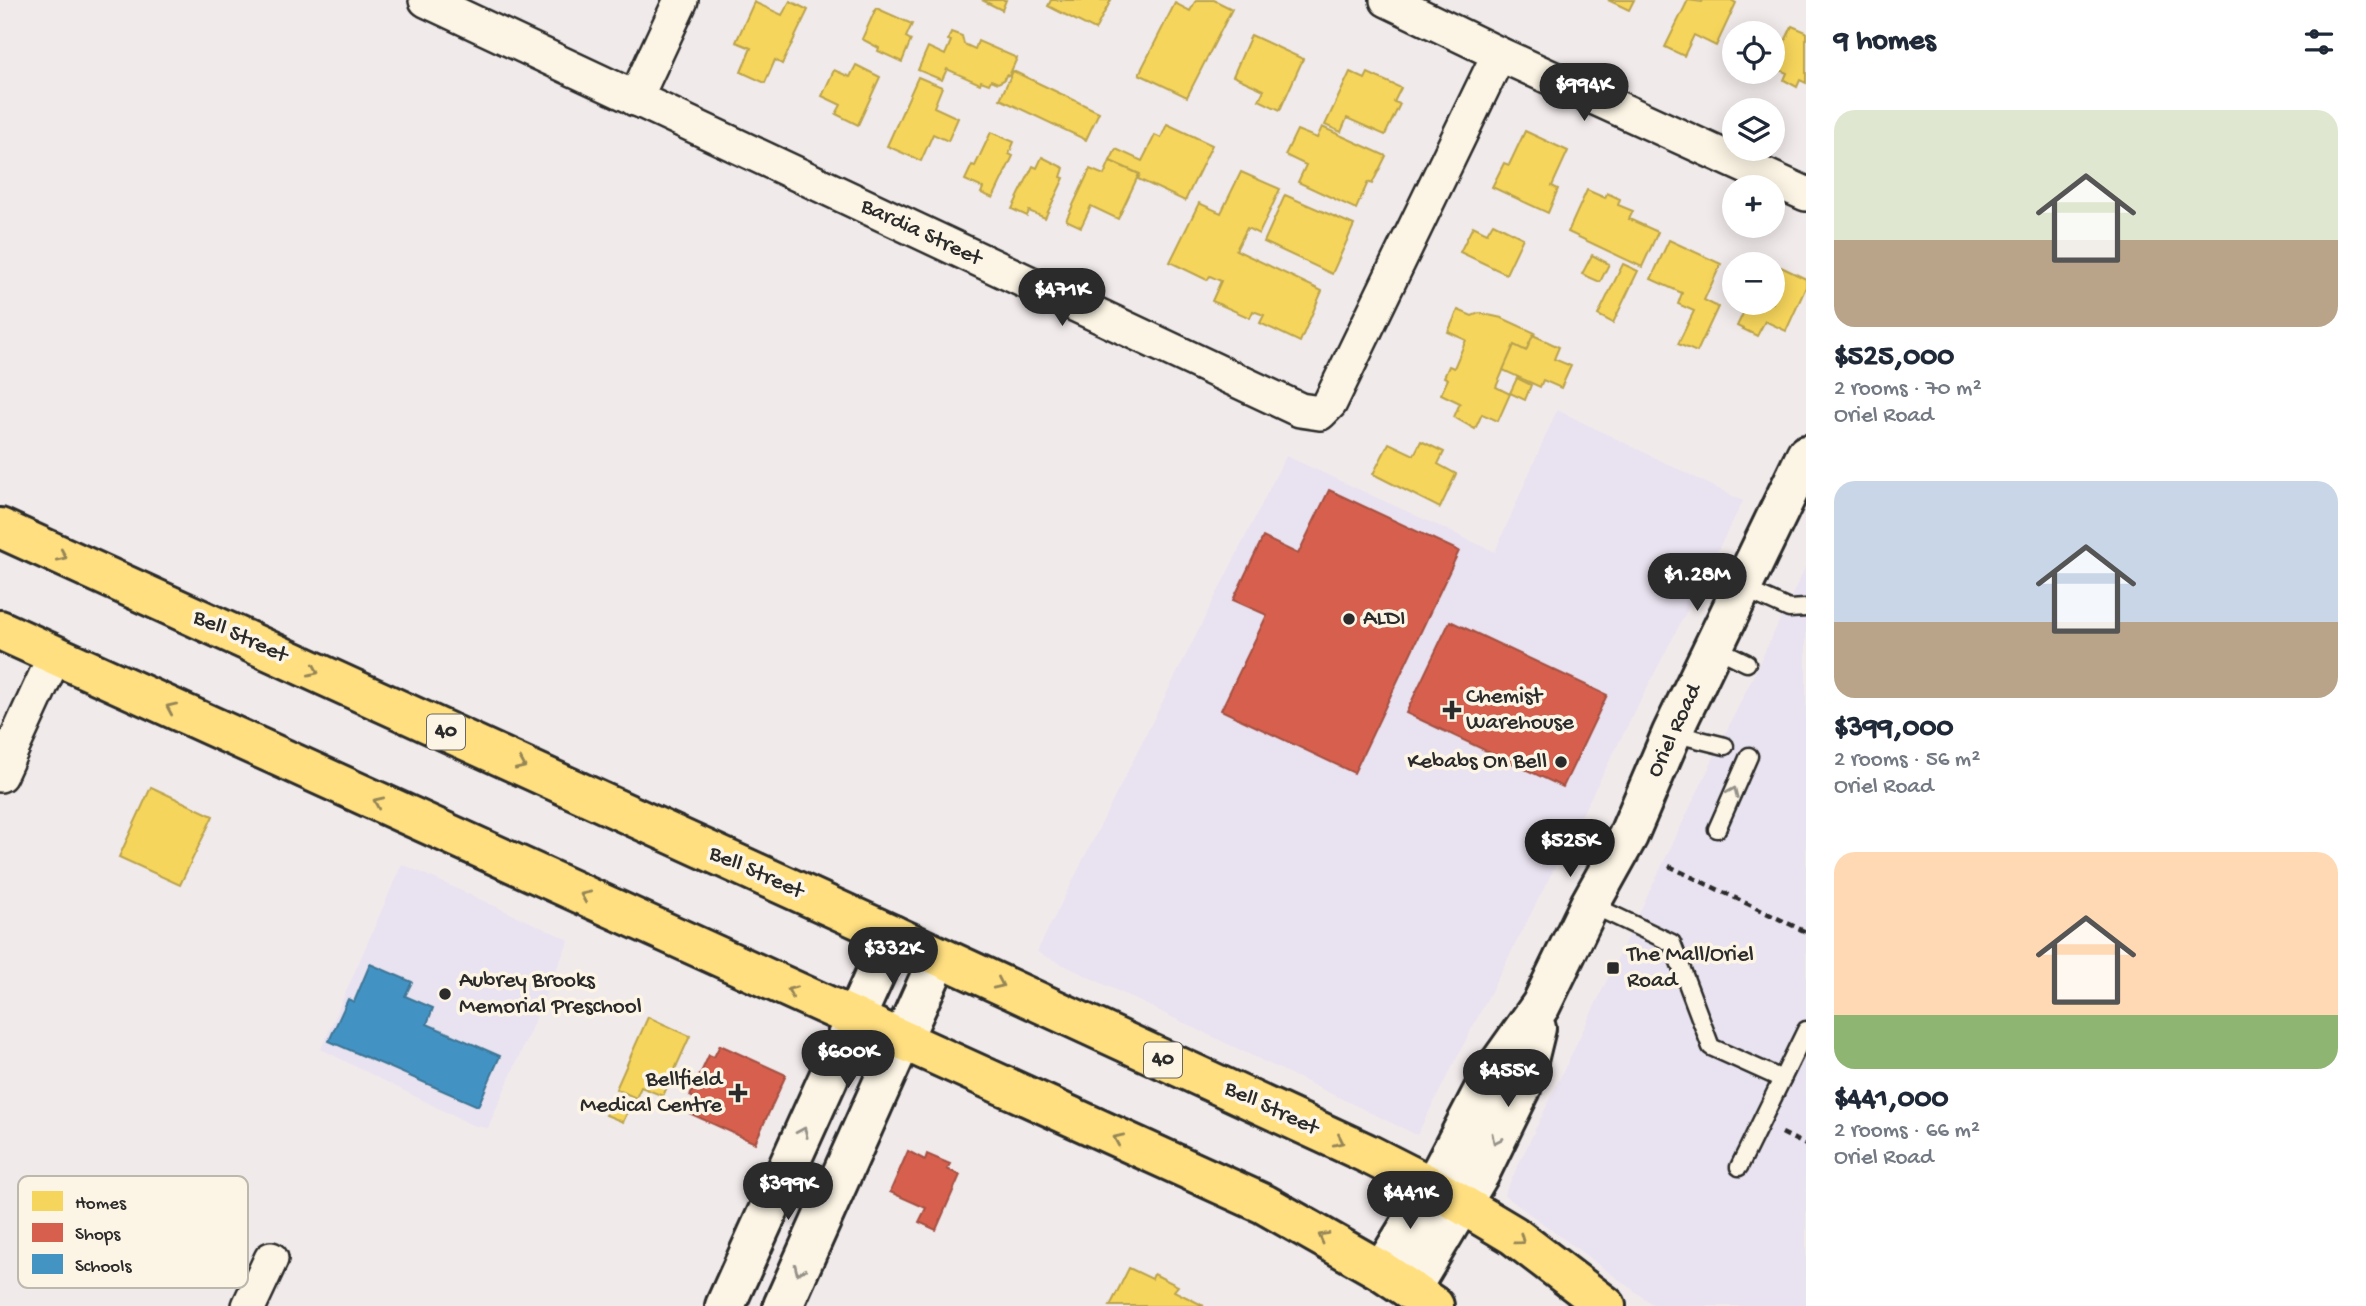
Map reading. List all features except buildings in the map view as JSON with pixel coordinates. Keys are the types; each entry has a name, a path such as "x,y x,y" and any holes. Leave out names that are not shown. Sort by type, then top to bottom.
{"highway":[{"name":"Bell Street","path":"0,528 893,934 1366,1153 1513,1235 1606,1306"},
{"path":"0,630 1264,1204 1409,1289"}],"street":[{"name":"Bardia Street","path":"426,0 1287,404 1300,410 1320,413 1330,403 1499,54"},
{"path":"635,99 681,0"},
{"path":"1387,0 1806,194"},
{"name":"Oriel Road","path":"1409,1289 1492,1074 1541,1005 1590,904 1628,836 1672,733 1730,655 1742,588 1806,455"},
{"path":"0,775 55,655"},
{"path":"725,1306 893,934"},
{"path":"783,1306 939,957"},
{"path":"249,1306 271,1259"}],"lane":[{"path":"1742,588 1789,609 1806,608"},
{"path":"1672,733 1725,746"},
{"path":"1717,829 1749,756"},
{"path":"1590,904 1672,943 1710,1047 1782,1079"},
{"path":"1740,1167 1806,1030"}],"path":[{"path":"1669,866 1806,932"}],"shaded area":[{"path":"1557,410 1743,501 1417,1135 1037,952 1286,456 1495,552"},
{"path":"1806,566 1806,1306 1655,1306 1504,1195"},
{"name":"Aubrey Brooks Memorial Preschool","path":"402,864 569,940 488,1128 472,1125 321,1049"}],"place":[{"name":"ALDI","path":"1349,619"},
{"name":"Chemist Warehouse","path":"1452,710"},
{"name":"Kebabs On Bell","path":"1561,762"},
{"name":"The Mall/Oriel Road","path":"1613,968"},
{"name":"Aubrey Brooks Memorial Preschool","path":"445,994"},
{"name":"Bellfield Medical Centre","path":"738,1093"}]}
